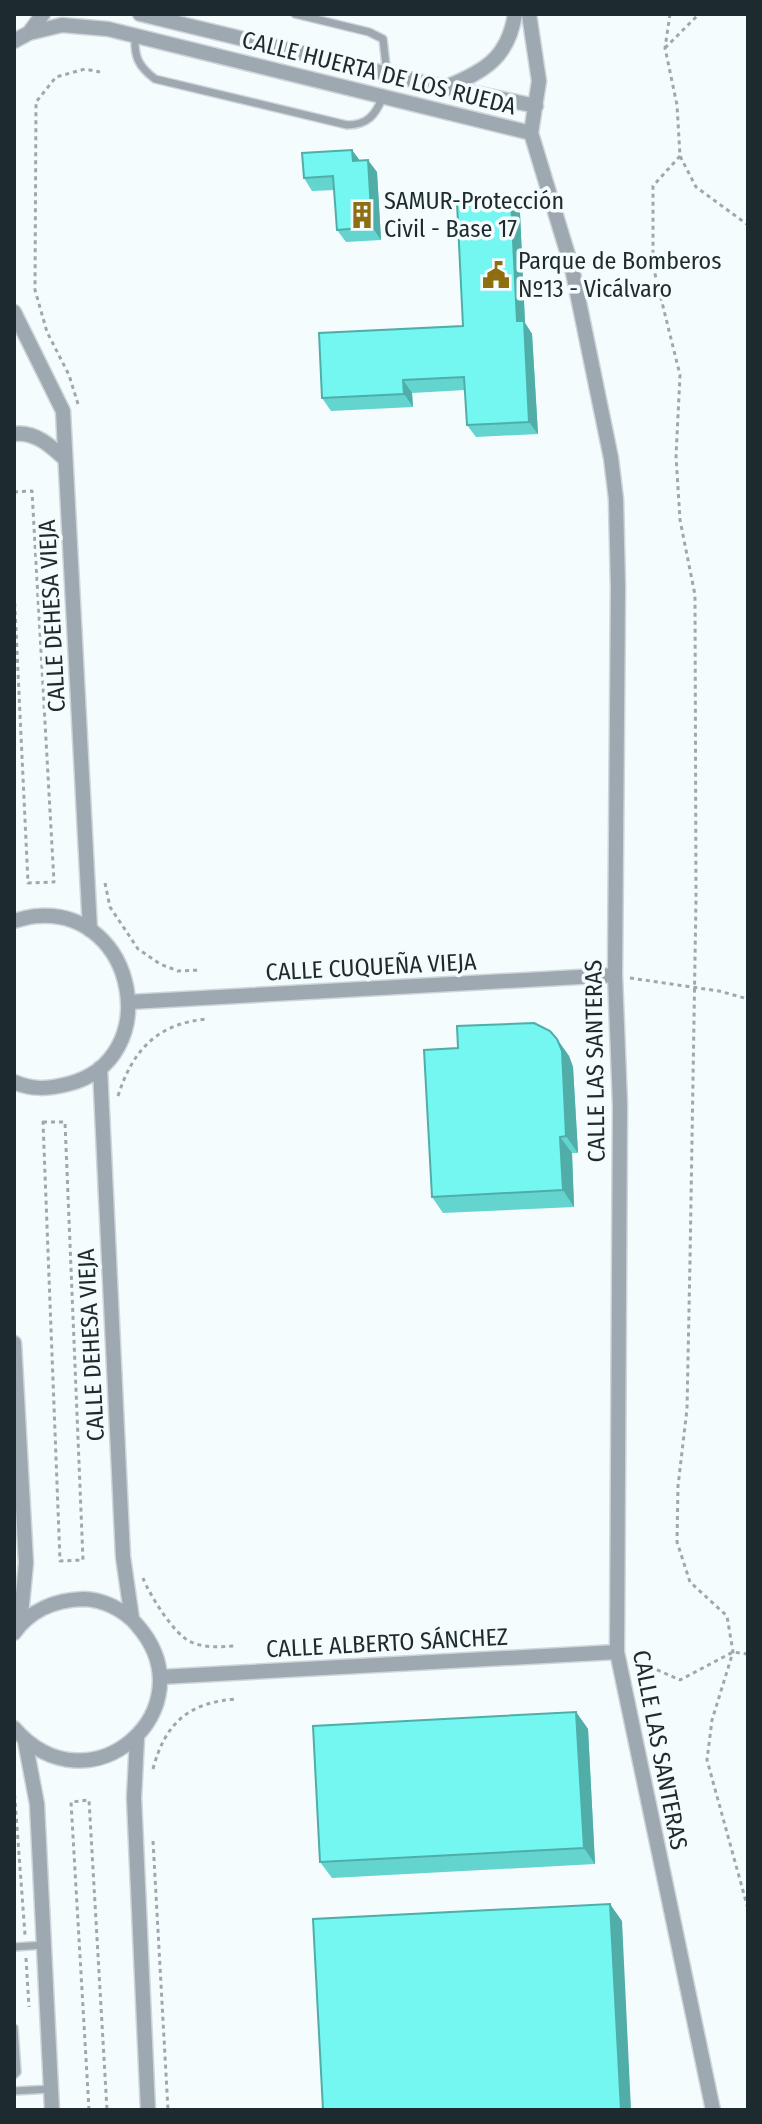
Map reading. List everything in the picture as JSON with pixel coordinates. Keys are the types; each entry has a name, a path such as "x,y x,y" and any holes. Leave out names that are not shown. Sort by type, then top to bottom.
{"street":[{"name":"CALLE HUERTA DE LOS RUEDA","path":"29,33 43,14"},
{"name":"CALLE HUERTA DE LOS RUEDA","path":"140,14 387,74 536,106"},
{"path":"446,87 477,74 497,58 510,38 515,14"},
{"name":"CALLE LAS SANTERAS","path":"529,14 539,81 531,133 572,268 611,458 616,499 615,975 620,1105 617,1652 713,2110"},
{"name":"CALLE HUERTA DE LOS RUEDA","path":"14,41 29,33 62,25 108,29 531,133"},
{"name":"CALLE DEHESA VIEJA","path":"14,312 63,411 90,930"},
{"path":"14,434 23,432 47,442 65,459"},
{"path":"14,921 38,916 52,917 90,930 111,949 125,974 130,1002 126,1027 116,1049 100,1068 77,1082 51,1088 14,1082"},
{"name":"CALLE CUQUEÑA VIEJA","path":"130,1002 615,975"},
{"name":"CALLE DEHESA VIEJA","path":"100,1068 123,1557 132,1619"},
{"path":"14,1343 26,1563 17,1629"},
{"path":"14,1728 25,1741 46,1754 69,1761 94,1760 117,1752 137,1738 150,1720 158,1699 160,1677 156,1655 147,1635 132,1619 111,1606 87,1599 62,1601 39,1609 17,1629"},
{"name":"CALLE ALBERTO SÁNCHEZ","path":"160,1677 617,1652"},
{"path":"137,1738 134,1798 148,2110"},
{"path":"25,1741 37,1804 52,2110"}],"lane":[{"path":"295,14 369,32 383,39 387,74"},
{"path":"135,35 134,53 141,68 155,79 347,125 360,125 374,116 383,97"},
{"path":"14,1947 44,1945"},
{"path":"14,2028 17,2072 14,2075"},
{"path":"14,2091 51,2089"}],"path":[{"path":"670,14 665,48 677,105 680,156 696,187 748,225"},
{"path":"665,48 699,14"},
{"path":"79,411 69,375 47,332 35,290 36,102 56,77 85,69 100,72"},
{"path":"680,156 653,186 653,266 680,375 676,456 680,520 695,595 694,987 687,1409 678,1486 677,1542 690,1582 727,1616 733,1652 712,1720 707,1760 748,1909"},
{"path":"14,492 32,491 54,882 28,883 14,588"},
{"path":"105,882 110,907 138,949 160,964 178,971 201,970"},
{"path":"615,975 748,999"},
{"path":"116,1101 124,1077 150,1038 185,1021 208,1019"},
{"path":"43,1122 65,1122 83,1560 60,1561 43,1122"},
{"path":"141,1572 149,1594 188,1642 212,1647 235,1646"},
{"path":"617,1652 680,1680 733,1652 748,1654"},
{"path":"152,1772 158,1749 182,1716 214,1700 237,1699"},
{"path":"14,1787 17,1806"},
{"path":"89,2110 71,1802 89,1800 107,2110"},
{"path":"153,1828 168,2110"}],"building":[{"name":"SAMUR-Protección Civil - Base 17","path":"352,150 353,161 368,160 372,227 337,230 333,176 304,178 302,153"},
{"name":"Parque de Bomberos Nº13 - Vicálvaro","path":"511,200 517,321 524,321 529,422 467,425 464,377 403,380 404,394 322,398 319,333 463,326 457,203"},
{"path":"534,1023 550,1031 562,1051 566,1136 560,1137 563,1190 432,1197 424,1050 458,1048 457,1026"},
{"path":"576,1712 584,1848 320,1862 313,1726"},
{"path":"610,1904 621,2110 323,2110 313,1919"}],"place":[{"name":"SAMUR-Protección Civil - Base 17","path":"362,215"},
{"name":"Parque de Bomberos Nº13 - Vicálvaro","path":"496,275"}]}
